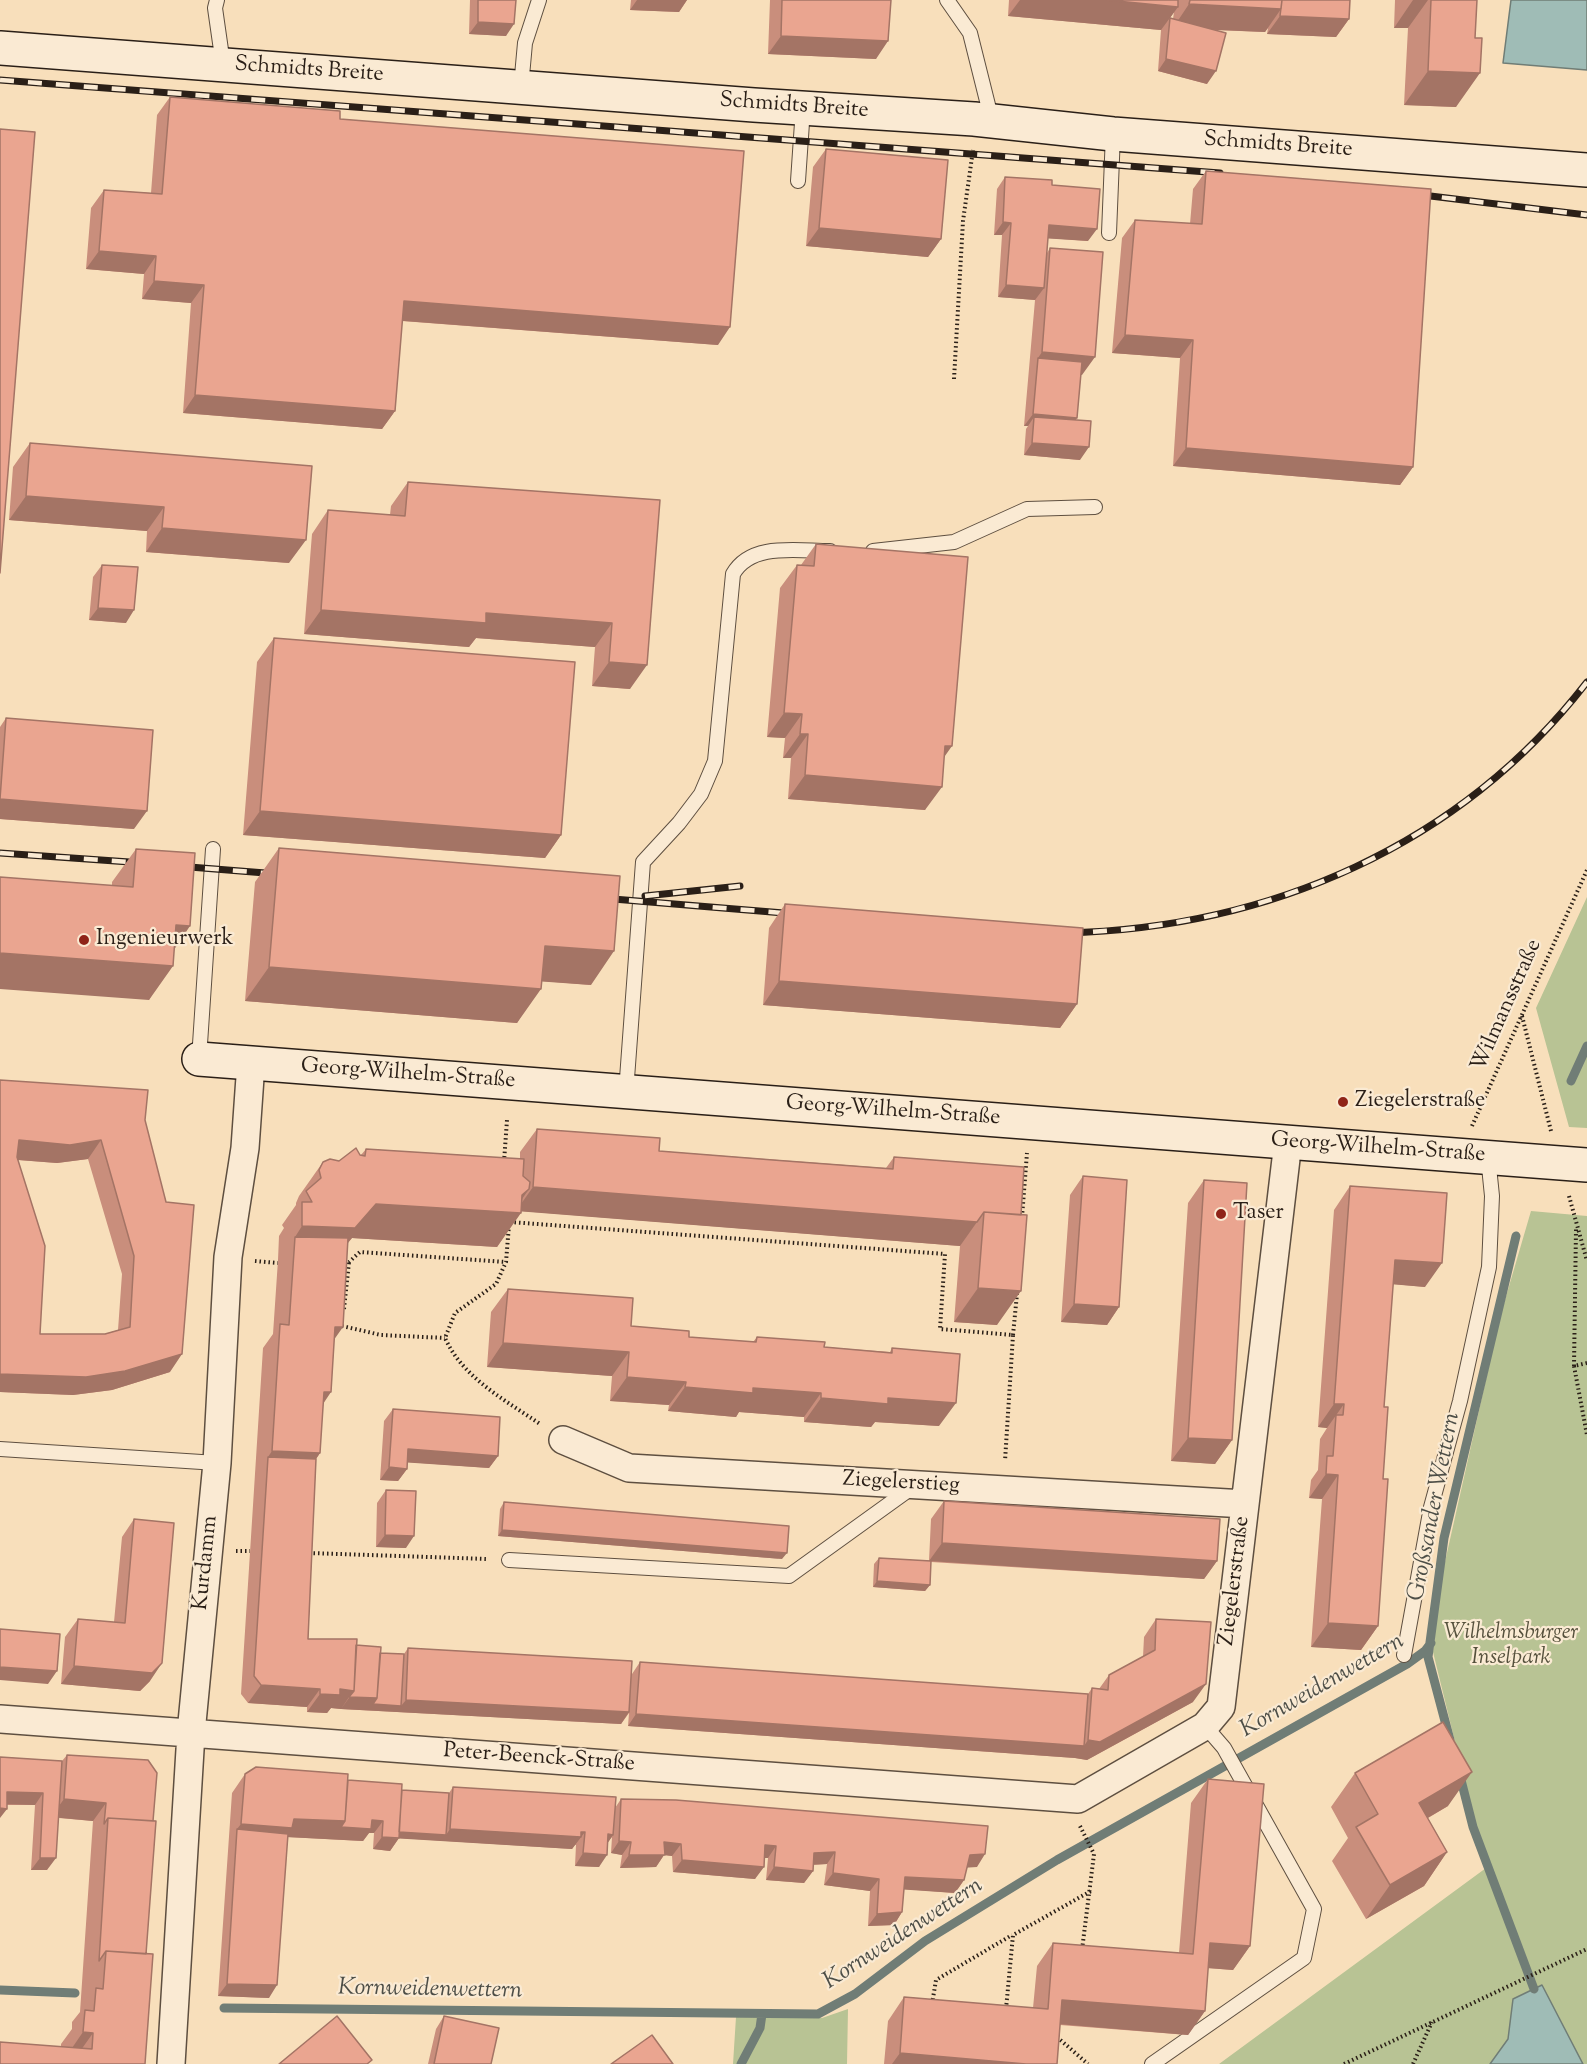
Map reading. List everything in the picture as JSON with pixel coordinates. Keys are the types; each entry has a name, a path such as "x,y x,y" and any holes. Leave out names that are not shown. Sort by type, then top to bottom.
{"main road":[{"name":"Schmidts Breite","path":"0,48 983,120 1113,134 1587,170"},
{"name":"Georg-Wilhelm-Straße","path":"199,1059 1587,1165"}],"street":[{"name":"Kurdamm","path":"171,2064 191,1733 217,1464 228,1257 245,1148 251,1063"},
{"name":"Ziegelerstraße","path":"1079,1812 1205,1726 1221,1707 1288,1142"},
{"name":"Ziegelerstieg","path":"563,1440 629,1468 1245,1504"},
{"name":"Peter-Beenck-Straße","path":"0,1719 191,1733 1079,1812"}],"lane":[{"path":"217,0 215,8 223,64"},
{"path":"521,87 525,43 539,0"},
{"path":"948,0 970,33 983,120"},
{"path":"798,181 803,108"},
{"path":"1108,233 1113,134"},
{"path":"626,1092 643,862 679,823 701,794 715,761 733,574 748,557 769,551 885,551 954,542 1027,509 1095,507"},
{"path":"199,1059 213,849"},
{"path":"1404,1655 1431,1508 1460,1401 1489,1267 1492,1196 1473,1156"},
{"path":"0,1449 217,1464"},
{"path":"509,1560 789,1576 915,1485"},
{"path":"1152,2064 1304,1958 1314,1909 1224,1748 1205,1726"}],"path":[{"path":"954,379 963,221 973,155 983,120"},
{"name":"Wilmansstraße","path":"1473,1156 1522,1015 1587,870"},
{"path":"1522,1015 1553,1138"},
{"path":"503,1170 507,1120"},
{"path":"1022,1218 1029,1122"},
{"path":"1568,1193 1587,1261"},
{"path":"510,1212 506,1262 496,1284 455,1313 445,1338 453,1354 476,1380 563,1440"},
{"path":"509,1222 945,1254 940,1329 1013,1335"},
{"path":"1576,1222 1574,1366 1587,1435"},
{"path":"340,1263 349,1262 360,1252 506,1262"},
{"path":"349,1262 342,1327 381,1335 445,1338"},
{"path":"1003,1490 1017,1288"},
{"path":"1574,1366 1587,1364"},
{"path":"300,1553 509,1560"},
{"path":"1079,1812 1095,1854 1080,1956"},
{"path":"929,2015 936,1980 1091,1891"},
{"path":"1006,2018 1013,1935"},
{"path":"1344,2064 1587,1949"},
{"path":"1413,2064 1433,2022"},
{"path":"1054,2034 1088,2064"},
{"path":"1357,2064 1361,2056"}],"green space":[{"path":"1587,897 1587,1128 1569,1127 1536,1008"},
{"name":"Wilhelmsburger Inselpark","path":"1531,1211 1587,1216 1587,2064 1583,2064 1541,1985 1513,1999 1508,2039 1490,2064 1219,2064 1486,1868 1433,1652 1440,1584 1500,1317"},
{"path":"848,2009 847,2064 733,2064 736,2017 822,2018"}],"water":[{"path":"1511,0 1587,0 1587,70 1503,63"},
{"path":"1542,1985 1583,2064 1490,2064 1508,2039 1513,1999"}],"building":[{"path":"478,0 516,0 514,24 478,22"},
{"path":"782,0 891,0 888,41 781,36"},
{"path":"1107,0 1178,0 1178,7"},
{"path":"1190,0 1282,0 1281,9 1189,4"},
{"path":"1282,0 1350,0 1349,19 1280,16"},
{"path":"1431,0 1477,0 1475,38 1482,38 1480,73 1428,71"},
{"path":"1170,18 1226,33 1216,71 1166,59"},
{"path":"170,97 340,111 340,119 744,151 730,327 404,301 395,411 195,395 204,285 154,281 156,256 99,251 104,190 162,194"},
{"path":"0,129 35,132 0,573"},
{"path":"826,149 948,160 941,239 819,228"},
{"path":"1206,171 1431,189 1413,467 1186,448 1193,340 1125,335 1135,220 1202,224"},
{"path":"1005,177 1052,180 1052,185 1100,189 1097,229 1049,225 1044,288 1006,285 1011,223 1003,222"},
{"path":"1050,248 1103,252 1095,357 1042,352"},
{"path":"1038,358 1082,362 1077,418 1033,414"},
{"path":"1034,417 1091,421 1089,447 1032,443"},
{"path":"30,443 312,466 306,540 162,528 164,507 26,496"},
{"path":"408,482 660,500 647,665 609,662 612,623 486,613 486,623 321,610 328,510 405,516"},
{"path":"816,544 968,557 952,746 945,746 942,787 805,775 808,734 800,734 802,714 784,713 797,565 814,566"},
{"path":"102,565 138,567 134,610 98,608"},
{"path":"274,638 575,662 561,835 260,811"},
{"path":"6,718 153,730 147,811 0,799"},
{"path":"279,848 620,876 614,951 545,946 541,989 269,967"},
{"path":"136,849 195,853 190,926 176,925 173,966 0,953 0,877 133,887"},
{"path":"785,904 1083,928 1077,1004 779,981"},
{"path":"0,1080 148,1090 145,1120 166,1202 194,1205 182,1354 125,1371 86,1377 0,1374","holes":["19,1140 70,1145 101,1140 134,1256 130,1327 105,1334 40,1334 45,1246 17,1157"]},
{"path":"537,1129 660,1138 659,1151 773,1160 893,1169 894,1157 1024,1167 1021,1215 984,1212 977,1222 533,1187"},
{"path":"356,1148 360,1155 365,1156 366,1149 524,1159 523,1176 530,1182 529,1189 522,1195 521,1213 376,1204 355,1228 302,1226 302,1202 312,1202 306,1191 321,1178 319,1170 323,1162 330,1159 339,1161"},
{"path":"1083,1176 1127,1180 1119,1307 1074,1304"},
{"path":"1204,1180 1247,1183 1232,1440 1188,1438"},
{"path":"1350,1186 1447,1193 1442,1263 1395,1260 1384,1407 1388,1407 1383,1479 1388,1479 1378,1626 1328,1623 1338,1475 1326,1474 1327,1456 1333,1456 1336,1415 1343,1415 1344,1404 1334,1404"},
{"path":"984,1212 1027,1215 1021,1291 978,1288"},
{"path":"295,1237 348,1238 343,1327 335,1327 331,1392 324,1392 320,1453 272,1451 280,1324 289,1325"},
{"path":"508,1289 633,1298 631,1326 689,1331 689,1337 756,1342 757,1337 825,1342 824,1347 892,1353 892,1348 960,1354 956,1403 888,1398 888,1404 821,1398 821,1393 753,1388 753,1393 685,1387 686,1382 627,1377 629,1352 503,1343"},
{"path":"393,1409 500,1417 498,1456 408,1449 407,1469 389,1467"},
{"path":"268,1457 316,1459 308,1639 357,1639 354,1691 340,1689 340,1695 320,1694 320,1689 261,1685 254,1676"},
{"path":"386,1490 416,1491 414,1536 385,1535"},
{"path":"944,1501 1220,1519 1217,1561 942,1543"},
{"path":"504,1502 789,1526 787,1553 502,1530"},
{"path":"134,1519 174,1523 162,1663 152,1673 74,1666 78,1619 125,1623"},
{"path":"879,1558 931,1561 930,1585 877,1581"},
{"path":"1156,1619 1211,1622 1206,1684 1100,1742 1088,1740 1092,1688 1108,1690 1109,1675 1155,1650"},
{"path":"0,1629 60,1634 57,1671 0,1667"},
{"path":"356,1645 381,1647 377,1698 349,1697 354,1691"},
{"path":"408,1648 632,1661 629,1712 406,1700"},
{"path":"380,1653 404,1654 401,1706 373,1704 377,1698"},
{"path":"640,1662 1088,1694 1084,1746 636,1714"},
{"path":"1443,1722 1472,1772 1419,1803 1447,1852 1390,1885 1356,1827 1378,1814 1355,1773"},
{"path":"67,1755 148,1760 157,1773 153,1821 108,1818 104,1824 106,1803 64,1799"},
{"path":"0,1757 62,1761 56,1858 40,1858 43,1793 7,1792 7,1809 0,1808"},
{"path":"256,1767 348,1774 345,1821 294,1819 292,1828 241,1824 245,1774"},
{"path":"1208,1779 1264,1784 1250,1946 1210,1943 1205,2011 1062,2000 1057,2064 1026,2064 900,2053 904,1997 1048,2009 1053,1943 1193,1954"},
{"path":"348,1780 402,1784 399,1838 382,1837 383,1821 372,1820 371,1829 341,1827 345,1821"},
{"path":"453,1787 616,1797 613,1835 608,1834 607,1855 583,1853 585,1832 581,1832 581,1837 450,1829"},
{"path":"402,1790 449,1793 446,1835 399,1832"},
{"path":"621,1799 676,1800 988,1826 985,1854 970,1855 964,1880 905,1877 902,1912 877,1914 879,1879 833,1873 835,1852 814,1853 813,1871 774,1867 776,1846 765,1845 764,1867 682,1860 681,1844 664,1842 665,1855 629,1855 631,1842 619,1841"},
{"path":"108,1818 156,1821 146,1954 106,1951 99,1961"},
{"path":"237,1829 288,1834 277,1985 227,1984"},
{"path":"106,1951 153,1954 145,2064 0,2064 0,2042 92,2049 93,2033 83,2032 85,2010 94,2011 96,1988 103,1989"},
{"path":"337,2016 372,2060 367,2064 279,2064"},
{"path":"444,2016 499,2028 491,2064 434,2064"},
{"path":"652,2035 673,2064 611,2064"}],"waterway":[{"name":"Großsander Wettern","path":"1571,1081 1587,1046"},
{"name":"Großsander Wettern","path":"1450,1740 1428,1657 1444,1538 1516,1236"},
{"name":"Kornweidenwettern","path":"224,2008 818,2014 855,1994 925,1941 1057,1860 1407,1664 1425,1651 1431,1643"},
{"name":"Großsander Wettern","path":"1460,1776 1473,1827 1534,1989"},
{"name":"Kornweidenwettern","path":"0,1990 75,1993"},
{"path":"741,2064 760,2028 762,2014"}],"railway":[{"path":"0,80 1220,173"},
{"path":"1414,194 1587,215"},
{"path":"1065,933 1141,928 1215,915 1286,895 1355,867 1420,832 1481,790 1536,740 1587,682"},
{"path":"0,853 144,863"},
{"path":"177,866 278,874"},
{"path":"645,896 740,886"},
{"path":"601,898 796,914"}],"place":[{"name":"Ingenieurwerk","path":"84,940"},
{"name":"Ziegelerstraße","path":"1343,1102"},
{"name":"Taser","path":"1221,1214"}]}
